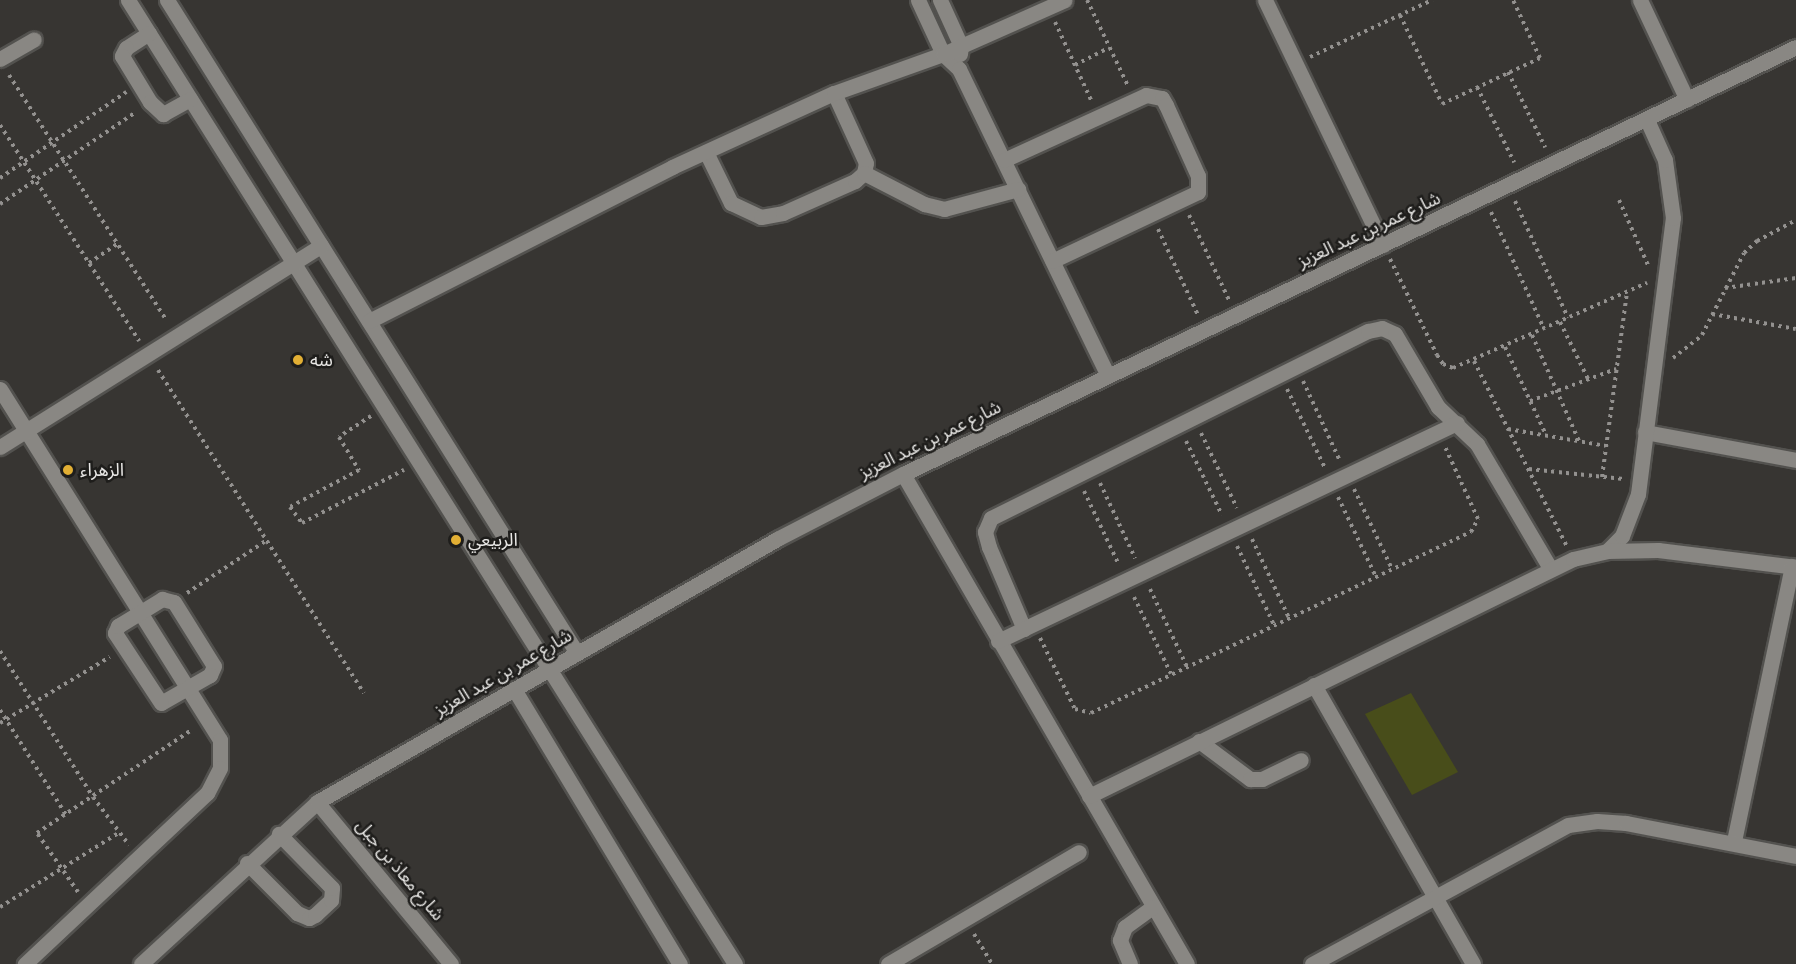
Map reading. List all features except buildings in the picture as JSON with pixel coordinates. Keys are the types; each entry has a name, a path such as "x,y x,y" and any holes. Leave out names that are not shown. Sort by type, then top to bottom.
{"street":[{"path":"128,0 735,964"},
{"path":"167,0 577,653"},
{"path":"918,0 943,54 959,69 1107,376"},
{"path":"940,0 961,46 959,69"},
{"path":"369,321 706,152 834,93 943,54 1065,0"},
{"path":"1265,0 1383,245"},
{"path":"1640,0 1687,100"},
{"path":"149,33 123,52 150,102 163,114 190,99"},
{"path":"3,65 34,39"},
{"name":"شارع عمر بن عبد العزيز","path":"141,964 247,863 317,802 777,539 903,474 1485,198 1796,47"},
{"path":"834,93 865,158 864,173"},
{"path":"1004,160 1134,100 1154,94 1166,105 1200,184 1198,192 1052,261"},
{"path":"1607,551 1632,516 1639,481 1654,366 1660,277 1673,218 1672,188 1647,120"},
{"path":"706,152 731,203 761,218 783,213 864,173"},
{"path":"864,173 924,204 944,209 1018,189"},
{"path":"0,447 321,246"},
{"path":"1029,627 989,547 985,532 991,518 1368,331 1382,328 1395,334 1438,407 1477,444 1550,568"},
{"path":"0,389 187,690 209,719 220,740 220,768 207,793 25,964"},
{"path":"998,641 1457,423"},
{"path":"1646,432 1796,460"},
{"path":"903,474 1186,964"},
{"path":"1089,796 1550,568 1607,551 1658,550 1794,566 1734,841"},
{"path":"162,599 174,602 214,666 210,675 187,690 166,702 157,701 124,649 116,629 162,599"},
{"path":"1314,685 1473,964"},
{"path":"514,688 680,964"},
{"path":"1199,741 1250,779 1262,779 1301,760"},
{"name":"شارع معاذ بن جبل","path":"317,802 451,964"},
{"path":"1312,964 1568,825 1598,820 1626,823 1734,841 1796,856"},
{"path":"247,863 297,913 309,918 315,915 331,900 332,888 279,834"},
{"path":"888,964 964,917 1079,852"},
{"path":"1130,964 1120,940 1125,927 1153,908"}],"path":[{"path":"1087,0 1134,100"},
{"path":"1295,64 1432,0"},
{"path":"1400,15 1442,104 1540,58 1513,0"},
{"path":"1048,8 1099,117"},
{"path":"1075,65 1110,48"},
{"path":"3,65 177,336"},
{"path":"1508,72 1554,165"},
{"path":"0,178 139,84"},
{"path":"1477,87 1568,318"},
{"path":"0,204 150,102"},
{"path":"0,125 364,693"},
{"path":"1485,198 1544,329"},
{"path":"1383,245 1443,364 1452,368 1474,361 1660,277 1619,200"},
{"path":"1182,201 1236,315"},
{"path":"1152,215 1205,329"},
{"path":"1654,366 1689,348 1702,335 1744,253 1757,240 1796,221"},
{"path":"89,263 117,244"},
{"path":"1725,289 1796,278"},
{"path":"1602,477 1627,292"},
{"path":"1712,314 1796,328"},
{"path":"1560,322 1588,379"},
{"path":"1532,335 1579,441"},
{"path":"1505,347 1547,435"},
{"path":"1474,361 1574,559"},
{"path":"1530,401 1617,369"},
{"path":"384,408 339,437 359,471 290,507 302,523 418,462"},
{"path":"1508,429 1606,446"},
{"path":"1029,627 1076,709 1091,713 1471,532 1478,519 1438,432"},
{"path":"1528,469 1639,481"},
{"path":"174,602 267,540"},
{"path":"0,723 124,649"},
{"path":"0,651 93,797 137,858"},
{"path":"0,710 66,815"},
{"path":"88,904 60,869 37,833 209,719"},
{"path":"0,907 120,832"},
{"path":"964,917 992,964"}],"green space":[{"path":"1411,693 1458,772 1412,795 1365,714"}],"place":[{"name":"شه","path":"298,360"},
{"name":"الزهراء","path":"68,470"},
{"name":"الربيعي","path":"456,540"}]}
